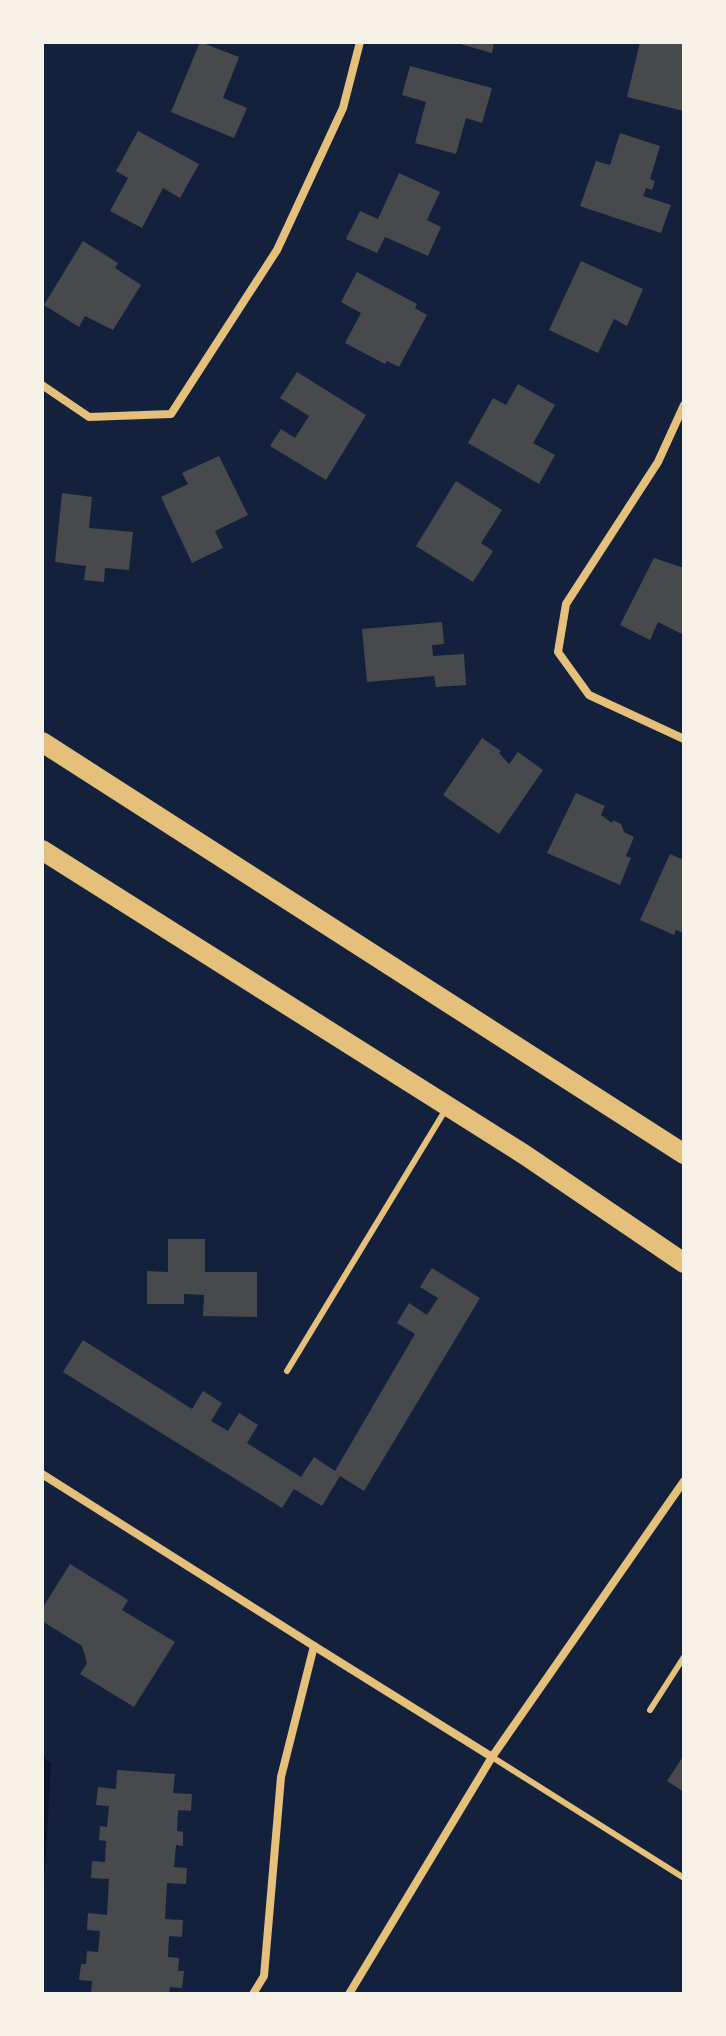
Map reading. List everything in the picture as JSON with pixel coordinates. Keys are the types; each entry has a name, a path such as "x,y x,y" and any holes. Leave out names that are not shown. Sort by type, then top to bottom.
{"main road":[{"path":"42,742 684,1154"},
{"path":"42,850 448,1106 684,1263"}],"street":[{"path":"42,385 89,417 171,414 277,250 343,108 360,42"},
{"path":"684,405 658,462 566,604 558,652 589,695 684,739"},
{"path":"42,1474 492,1757"},
{"path":"349,1994 492,1757 684,1481"},
{"path":"253,1994 264,1976 281,1777 314,1646"}],"lane":[{"path":"287,1371 448,1106"},
{"path":"650,1710 684,1657"},
{"path":"492,1757 684,1878"}],"water":[{"path":"42,1755 51,1764 42,1922"}],"building":[{"path":"200,42 239,57 223,98 247,108 234,138 171,112"},
{"path":"453,42 494,42 492,53"},
{"path":"640,42 684,42 684,111 627,97"},
{"path":"410,66 492,88 482,123 466,118 456,154 415,143 426,102 402,95"},
{"path":"138,131 199,164 180,198 163,188 142,228 110,211 128,178 116,171"},
{"path":"620,133 660,146 650,179 655,181 652,190 646,188 643,196 671,205 661,233 580,206 596,161 610,165"},
{"path":"399,173 440,192 427,220 441,227 428,256 385,237 377,253 346,239 360,211 378,219"},
{"path":"83,241 118,263 115,268 141,285 113,330 85,316 79,327 44,305"},
{"path":"581,261 643,289 627,326 614,319 598,353 549,330"},
{"path":"357,272 417,304 415,308 427,315 399,367 387,361 385,364 345,343 361,313 341,302"},
{"path":"297,372 366,415 326,480 270,446 281,429 295,438 309,416 280,398"},
{"path":"518,384 555,405 533,443 555,455 539,484 468,443 493,398 506,405"},
{"path":"219,456 248,515 215,531 223,548 192,563 161,497 188,484 182,473"},
{"path":"456,481 502,510 481,543 493,551 473,582 416,546"},
{"path":"62,493 92,497 89,528 133,532 129,570 105,568 104,582 84,580 86,566 55,562"},
{"path":"654,558 684,568 684,635 658,622 650,640 620,625"},
{"path":"442,622 444,644 432,645 433,656 464,654 466,685 436,687 434,676 367,682 362,629"},
{"path":"482,738 501,751 499,753 509,764 518,752 543,770 499,834 443,795"},
{"path":"576,793 605,806 601,815 612,823 613,820 621,824 624,832 634,837 626,856 631,858 620,885 547,853"},
{"path":"670,854 684,860 684,933 676,930 674,935 640,920"},
{"path":"168,1239 205,1239 205,1272 257,1272 257,1317 203,1316 204,1295 184,1294 184,1304 147,1304 147,1271 168,1272"},
{"path":"432,1268 480,1298 364,1491 340,1476 322,1506 294,1489 282,1508 63,1372 83,1340 192,1409 203,1391 222,1403 211,1421 228,1431 239,1413 258,1425 247,1443 301,1477 314,1457 335,1471 415,1334 397,1323 409,1303 427,1315 438,1298 420,1287"},
{"path":"70,1564 128,1600 122,1610 175,1642 134,1707 80,1674 87,1663 82,1646 42,1621 42,1609"},
{"path":"684,1755 684,1792 667,1781"},
{"path":"117,1770 175,1774 173,1793 192,1794 191,1811 178,1810 177,1831 183,1832 183,1846 176,1845 174,1867 187,1868 186,1884 167,1883 165,1919 183,1920 182,1937 169,1936 168,1957 179,1958 178,1971 184,1971 182,1988 170,1987 169,1994 91,1994 92,1981 79,1980 81,1964 86,1964 87,1951 98,1952 100,1931 87,1930 88,1913 107,1915 109,1879 91,1878 92,1861 105,1862 106,1841 99,1840 100,1826 107,1827 109,1806 96,1805 98,1787 116,1789"}]}
